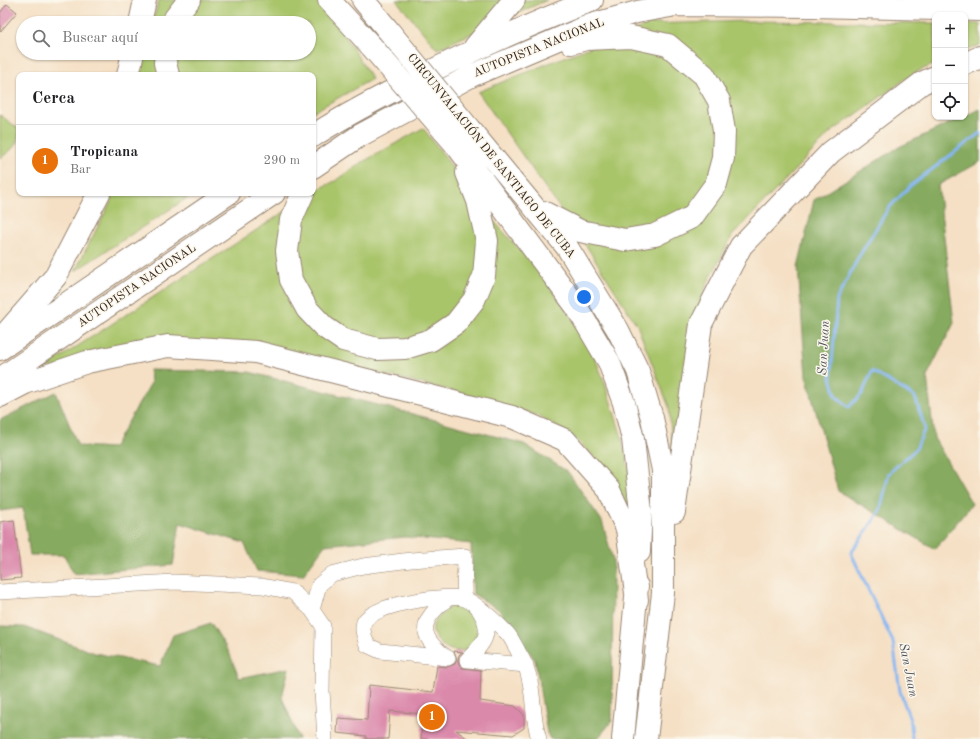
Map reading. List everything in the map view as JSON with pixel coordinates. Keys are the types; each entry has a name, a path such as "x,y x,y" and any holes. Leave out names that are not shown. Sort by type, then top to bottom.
{"highway":[{"path":"142,16 145,0"},
{"path":"177,16 189,0"},
{"name":"CIRCUNVALACIÓN DE SANTIAGO DE CUBA","path":"329,0 372,47 533,207 567,247 618,330 638,371 652,418 663,470 663,593 646,739"},
{"path":"470,52 514,0"},
{"name":"AUTOPISTA NACIONAL","path":"316,134 354,111 456,58 545,18 592,0"},
{"name":"CIRCUNVALACIÓN DE SANTIAGO DE CUBA","path":"366,3 388,30 464,138 576,306 609,362 624,403 634,446 641,512 637,600 620,736"},
{"name":"AUTOPISTA NACIONAL","path":"316,165 359,136 471,76 591,25 637,12 676,5 812,6 980,10"},
{"path":"519,55 586,39 631,37 668,45 704,76 719,101 724,131 723,158 716,184 692,217 655,235 624,240 580,231 533,207"},
{"path":"968,63 980,57"},
{"path":"129,72 131,60"},
{"path":"165,60 167,72"},
{"path":"663,593 701,324 737,253 741,246 830,152 922,83 932,78"},
{"path":"316,175 328,161 359,136"},
{"path":"302,196 291,220 287,251 291,280 307,309 324,327 343,340 377,348 405,348 431,340 456,323 474,300 484,276 487,241 464,138"},
{"path":"0,340 56,276 97,196"},
{"name":"AUTOPISTA NACIONAL","path":"0,349 225,196"},
{"name":"AUTOPISTA NACIONAL","path":"0,379 270,196"},
{"path":"0,396 25,384 87,362 168,346 256,352 512,417 565,440 609,490 627,529 637,600"}],"lane":[{"path":"0,592 174,582 262,586 293,592 319,585 332,574 363,566 411,560 465,556 470,603 484,618 487,630 482,645 467,660 526,665"},
{"path":"312,610 319,585"},
{"path":"293,592 312,610 323,626 322,691 325,739"},
{"path":"449,598 433,610 427,621 426,632 431,644 448,658 380,651 368,645 362,629 365,621 376,612 395,605 435,597 449,598 470,603 484,612 508,634 526,665 535,728 539,739"}],"green space":[{"path":"159,0 318,0 326,6 372,79 316,110 316,72 142,72 144,60 316,60 316,16 154,16"},
{"path":"396,0 547,0 437,49"},
{"path":"748,21 932,23 932,65 914,73 830,133 732,236 706,286 693,336 674,470 669,407 637,325 587,247 478,92 640,28 646,24"},
{"path":"968,23 980,24 980,45 968,50"},
{"path":"980,109 980,162 938,185 954,323 927,376 934,438 972,504 935,549 838,491 806,376 798,267 814,200 899,147 957,120 968,120 968,115"},
{"path":"0,115 16,127 16,143 0,158"},
{"path":"423,128 445,157 471,196 540,272 589,343 604,381 621,434 629,470 631,509 602,464 570,434 536,415 457,392 253,343 44,368 307,196 316,196 316,190 337,180 361,163"},
{"path":"113,196 190,196 75,271"},
{"path":"150,370 249,372 524,444 568,472 602,521 613,560 612,721 596,739 550,739 547,733 535,660 498,609 473,594 471,544 405,537 325,545 303,575 257,571 244,543 180,523 173,565 74,574 64,555 30,555 23,508 0,511 0,420 56,392 78,446 113,448 151,383"},
{"path":"457,605 467,608 473,612 477,617 480,627 477,637 472,644 467,649 461,651 454,651 441,644 434,633 433,627 435,621 447,609"},
{"path":"211,623 229,652 239,678 289,668 282,697 299,739 0,739 0,626 24,627 95,653 160,666 173,635"}],"building":[{"path":"7,4 17,12 0,32 0,13"},
{"path":"14,520 21,578 0,580 0,522"},
{"path":"454,651 463,652 459,655 458,660 462,668 481,670 480,701 515,706 524,715 524,728 513,735 456,730 468,739 421,739 423,714 390,711 388,739 366,739 366,736 337,733 338,718 367,720 369,685 433,692 437,666 447,667 455,664 457,659"}],"waterway":[{"name":"San Juan","path":"912,739 911,723 900,691 893,642 851,553 880,511 889,473 916,449 925,428 915,397 872,371 862,394 849,407 836,396 831,377 837,299 858,258 888,209 910,186 980,133"}],"place":[{"name":"Tropicana","path":"432,717"}]}
